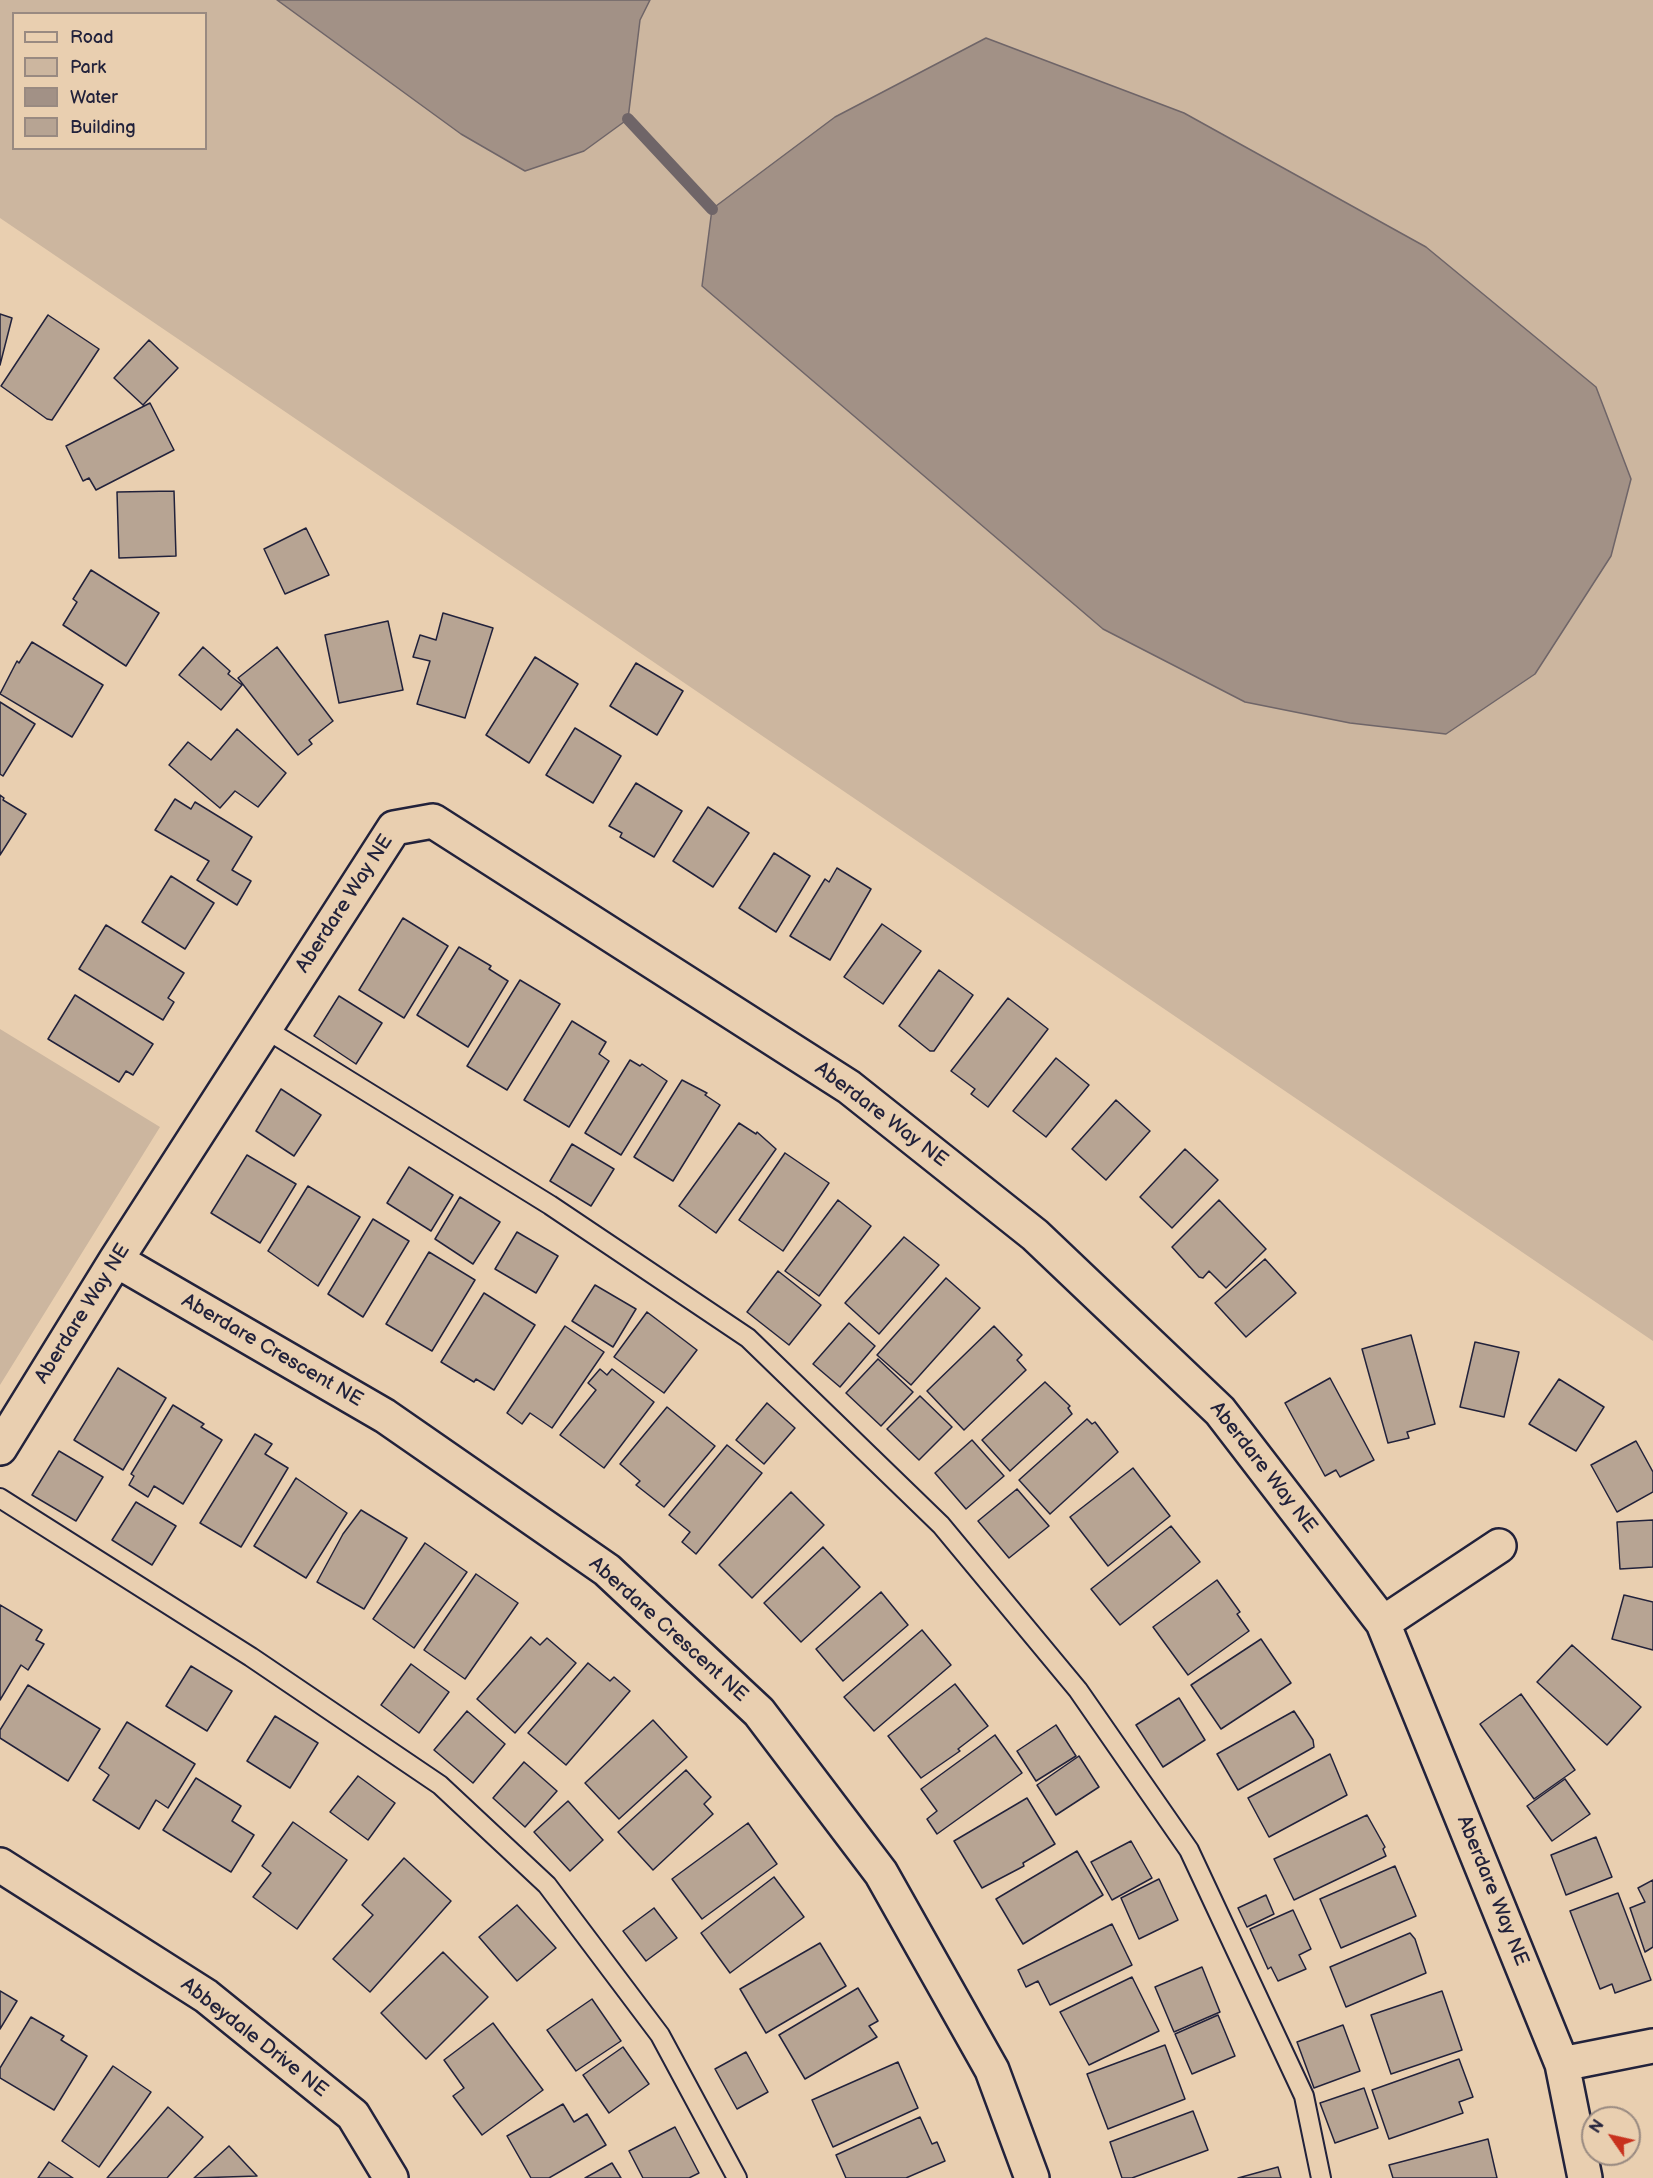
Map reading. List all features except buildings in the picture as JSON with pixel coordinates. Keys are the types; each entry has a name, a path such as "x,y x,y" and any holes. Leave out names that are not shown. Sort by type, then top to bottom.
{"street":[{"name":"Aberdare Way NE","path":"0,1448 116,1260 394,828 433,821 849,1087 1035,1235 1220,1410 1383,1623 1562,2064 1585,2178"},
{"name":"Aberdare Crescent NE","path":"116,1260 385,1416 608,1570 759,1712 881,1873 992,2070 1032,2178"},
{"path":"1383,1623 1499,1546"},
{"name":"Abbeydale Drive NE","path":"0,1865 206,1996 353,2115 391,2178"},
{"path":"1562,2064 1653,2046"}],"lane":[{"path":"264,1028 550,1205 747,1338 942,1525 1078,1690 1189,1850 1304,2096 1321,2178"},
{"path":"0,1498 251,1657 440,1785 547,1885 618,1978 660,2035 737,2178"}],"green space":[{"path":"0,0 1653,0 1653,1341 0,218"},
{"path":"0,1029 160,1127 0,1385"}],"water":[{"path":"277,0 650,0 640,20 628,119 584,151 525,171 461,134"},
{"path":"986,38 1184,113 1426,247 1596,387 1631,479 1611,556 1535,674 1446,734 1350,723 1245,702 1103,629 702,286 712,209 835,117"}],"waterway":[{"path":"628,119 712,209"}]}
